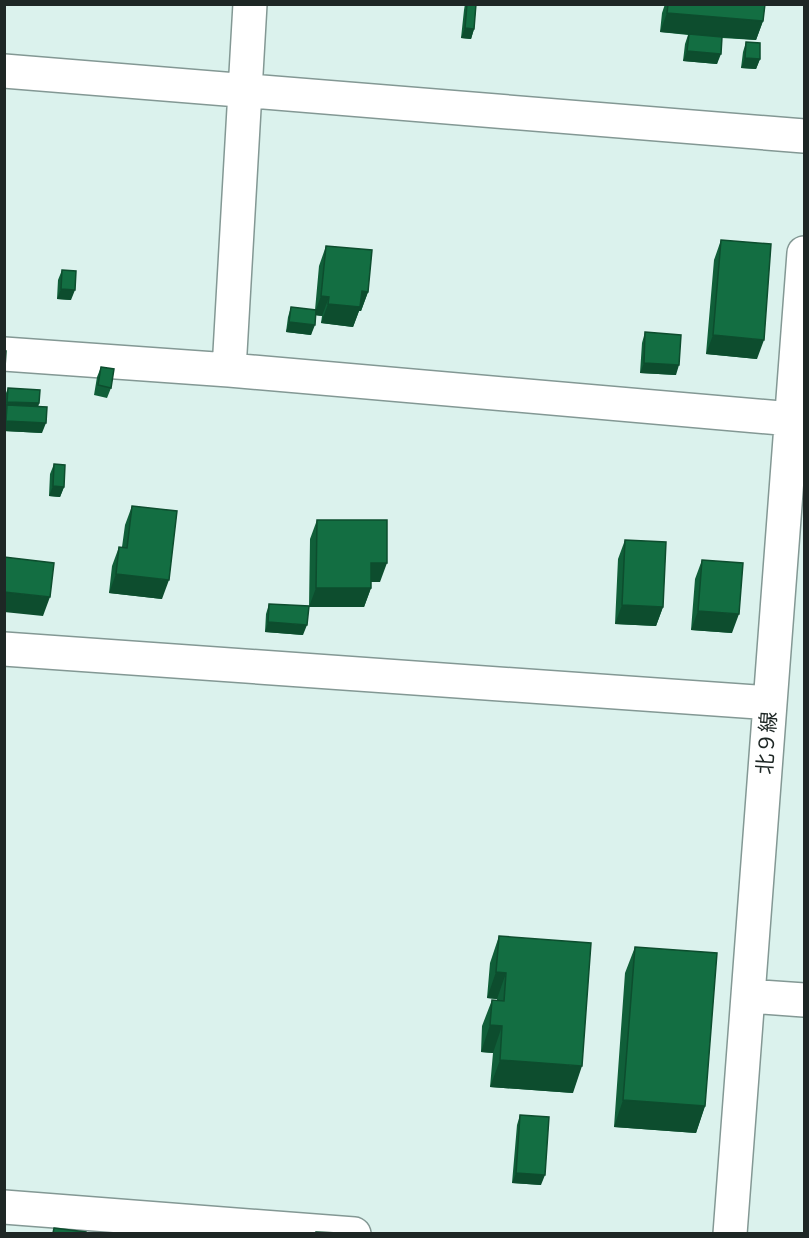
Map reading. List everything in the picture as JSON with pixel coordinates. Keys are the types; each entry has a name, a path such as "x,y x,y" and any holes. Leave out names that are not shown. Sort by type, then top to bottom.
{"street":[{"path":"229,370 250,4"},
{"path":"4,71 804,136"},
{"name":"北９線","path":"730,1233 804,253"},
{"path":"4,354 229,370 792,419"},
{"path":"4,649 770,703"},
{"path":"748,996 804,1000"},
{"path":"4,1207 354,1233"}],"building":[{"path":"467,4 476,4 474,29 465,28"},
{"path":"668,4 765,4 763,21 667,13"},
{"path":"689,34 722,37 721,54 687,51"},
{"path":"746,42 760,43 760,59 745,58"},
{"path":"721,240 771,244 764,340 713,335"},
{"path":"326,246 372,250 368,292 362,291 360,307 328,304 329,297 321,296"},
{"path":"62,270 76,271 75,290 61,289"},
{"path":"291,307 316,310 315,325 289,322"},
{"path":"645,332 681,335 679,365 644,363"},
{"path":"4,351 6,351 5,368 4,368"},
{"path":"101,367 114,369 111,388 98,385"},
{"path":"8,388 40,390 39,403 7,402"},
{"path":"7,405 47,407 46,423 6,421"},
{"path":"54,464 65,465 64,487 53,486"},
{"path":"132,506 177,511 169,580 116,574 119,547 127,548"},
{"path":"317,520 387,520 387,563 371,563 371,588 316,588"},
{"path":"625,540 666,542 663,607 622,605"},
{"path":"4,557 54,563 50,597 4,592"},
{"path":"702,560 743,563 739,614 698,611"},
{"path":"269,604 309,606 307,625 268,622"},
{"path":"499,936 591,943 582,1066 500,1060 502,1026 490,1025 492,1000 504,1001 506,973 496,972"},
{"path":"635,947 717,953 705,1106 623,1100"},
{"path":"520,1115 549,1117 545,1175 516,1173"},
{"path":"54,1228 86,1232 86,1233 53,1233"}]}
